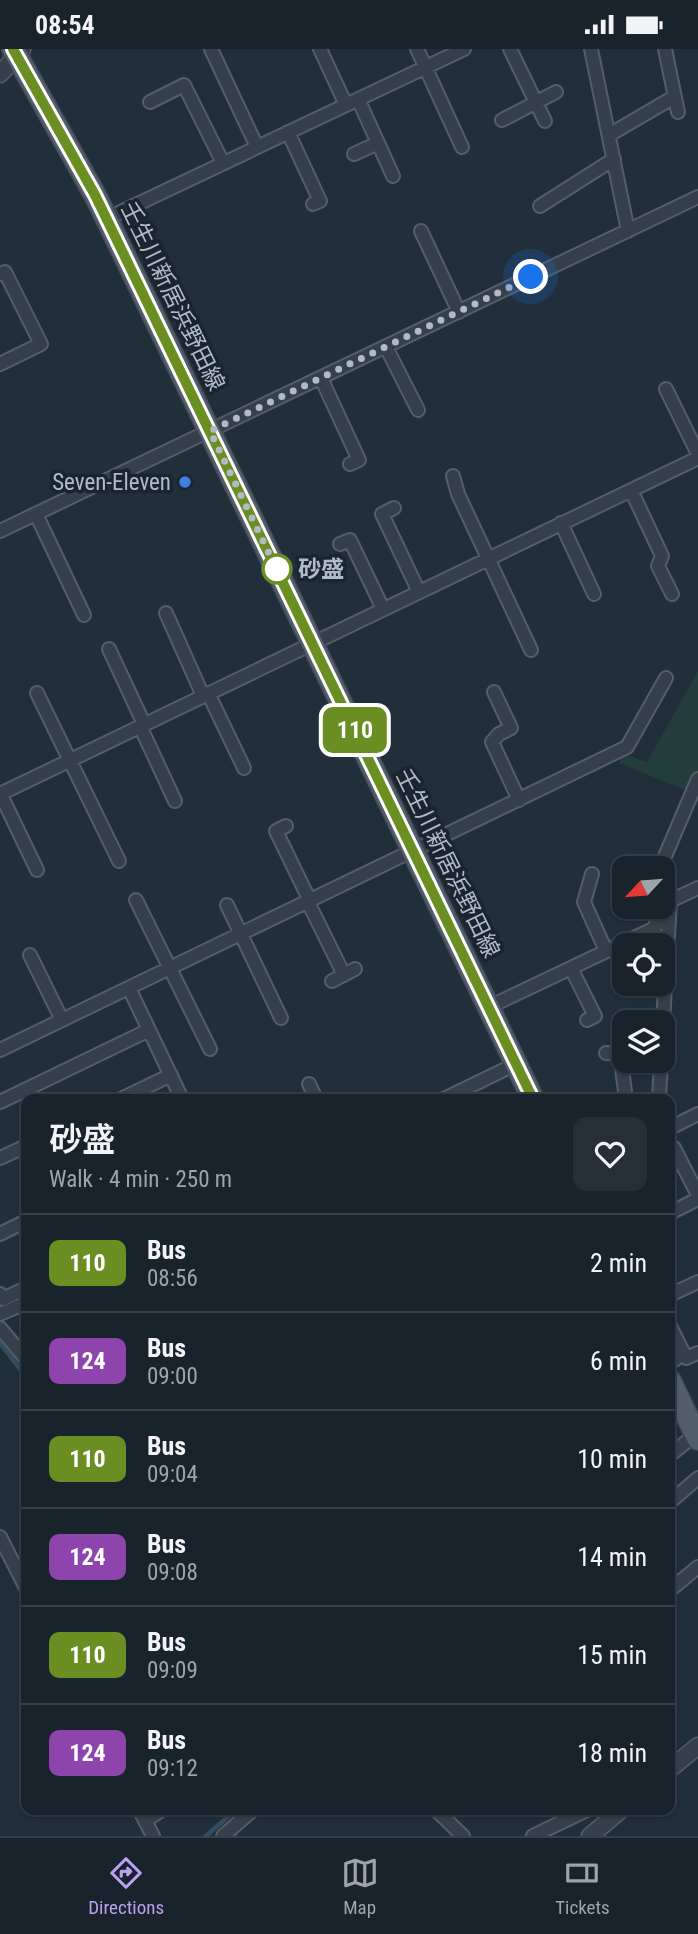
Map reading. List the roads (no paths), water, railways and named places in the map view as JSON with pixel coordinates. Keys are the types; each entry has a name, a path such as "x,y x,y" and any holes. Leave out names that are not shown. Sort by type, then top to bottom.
{"main road":[{"name":"壬生川新居浜野田線","path":"18,51 106,219 531,1094"},
{"path":"675,1390 696,1430"}],"street":[{"path":"211,49 257,147"},
{"path":"320,49 378,143 393,176"},
{"path":"417,49 462,147"},
{"path":"106,219 464,49"},
{"path":"510,49 545,121"},
{"path":"591,49 628,231"},
{"path":"665,49 678,113"},
{"path":"0,74 18,51"},
{"path":"150,102 184,85 223,163"},
{"path":"502,120 556,92"},
{"path":"609,135 674,97"},
{"path":"288,132 320,201 313,204"},
{"path":"354,154 378,143"},
{"path":"540,206 614,159"},
{"path":"0,531 698,197"},
{"path":"421,231 459,312"},
{"path":"0,274 5,271 41,344 0,364"},
{"path":"386,347 418,410"},
{"path":"321,378 359,460 351,464"},
{"path":"37,870 0,794 698,456 666,389"},
{"path":"453,476 458,493 531,650"},
{"path":"631,490 662,556 659,566 672,594"},
{"path":"394,508 382,514 419,592"},
{"path":"36,514 84,615"},
{"path":"561,523 594,594"},
{"path":"340,544 350,540 383,609"},
{"path":"166,614 244,768"},
{"path":"109,649 175,801"},
{"path":"0,1050 627,747 666,678"},
{"path":"37,692 119,861"},
{"path":"494,692 511,728 499,734 492,742 519,800"},
{"path":"665,856 697,787"},
{"path":"286,826 276,831 343,975"},
{"path":"592,874 584,902 606,951"},
{"path":"489,1007 654,928 662,923 670,901 698,888"},
{"path":"136,900 210,1049"},
{"path":"227,905 281,1018"},
{"path":"661,919 663,1010"},
{"path":"30,955 62,1020"},
{"path":"571,968 595,1016 587,1020"},
{"path":"129,988 180,1094"},
{"path":"0,1102 149,1030"},
{"path":"606,1053 620,1054 625,1094"},
{"path":"454,1094 516,1064"},
{"path":"659,1094 660,1073"},
{"path":"131,1094 171,1075"},
{"path":"309,1084 314,1094"},
{"path":"675,1126 698,1114"},
{"path":"0,1159 21,1148"},
{"path":"675,1150 698,1197 675,1210"},
{"path":"0,1234 21,1224"},
{"path":"675,1293 698,1282"},
{"path":"0,1294 3,1299 21,1290"},
{"path":"0,1314 21,1309"},
{"path":"0,1328 21,1353"},
{"path":"675,1336 686,1358 698,1353"},
{"path":"675,1450 696,1430"},
{"path":"675,1497 698,1478"},
{"path":"0,1537 21,1578"},
{"path":"675,1586 698,1567"},
{"path":"675,1765 698,1746"},
{"path":"142,1815 153,1836"},
{"path":"223,1836 247,1815"},
{"path":"441,1815 463,1836"},
{"path":"533,1836 577,1815"},
{"path":"590,1836 614,1815"}],"waterway":[{"path":"0,1343 21,1370"},
{"path":"206,1836 230,1815"}],"place":[{"name":"Seven-Eleven","path":"185,482"},
{"name":"砂盛","path":"277,569"}]}
